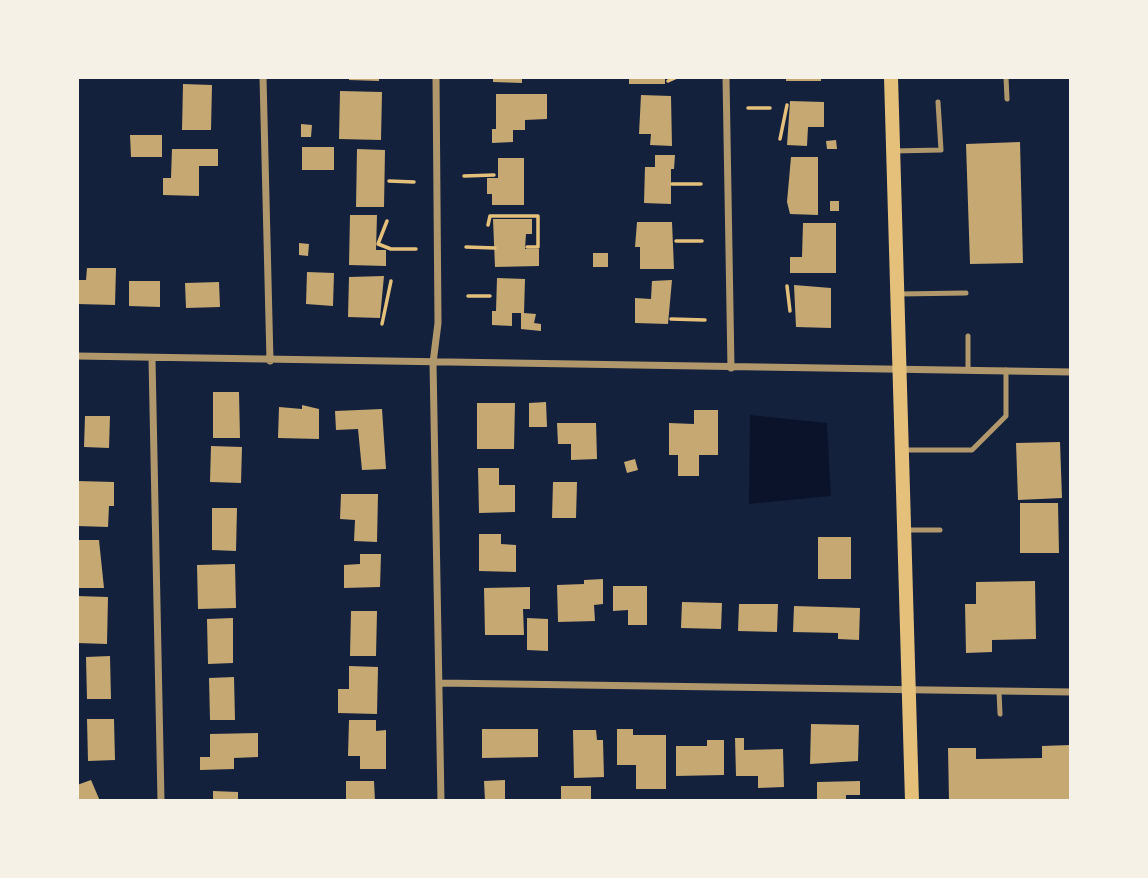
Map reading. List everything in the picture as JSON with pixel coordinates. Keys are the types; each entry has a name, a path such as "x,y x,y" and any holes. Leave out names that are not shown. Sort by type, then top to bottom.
{"main road":[{"path":"891,77 912,801"}],"street":[{"path":"263,77 270,361"},
{"path":"436,77 438,323 433,363 441,801"},
{"path":"726,77 731,368"},
{"path":"77,356 1071,372"},
{"path":"152,359 161,801"},
{"path":"439,683 1071,692"}],"lane":[{"path":"1006,77 1007,99"},
{"path":"893,151 941,150 938,102"},
{"path":"898,294 966,293"},
{"path":"968,336 968,369"},
{"path":"903,450 972,450 1006,416 1006,370"},
{"path":"905,530 940,530"},
{"path":"999,691 1000,714"}],"path":[{"path":"668,80 677,77"},
{"path":"780,139 787,105"},
{"path":"748,108 770,107"},
{"path":"464,176 494,175"},
{"path":"389,181 414,182"},
{"path":"672,184 701,184"},
{"path":"488,225 490,216 538,216 538,247 527,247"},
{"path":"387,221 379,244 390,248 416,249"},
{"path":"676,241 702,241"},
{"path":"467,247 495,248"},
{"path":"382,324 391,281"},
{"path":"787,286 790,312"},
{"path":"468,296 490,296"},
{"path":"671,319 705,320"}],"water":[{"path":"750,415 827,423 831,496 749,504"}],"building":[{"path":"349,77 379,77 379,81 349,80"},
{"path":"493,77 522,77 522,83 493,82"},
{"path":"629,77 665,77 665,84 629,84"},
{"path":"786,77 821,77 821,81 786,81"},
{"path":"183,84 212,85 211,130 182,130"},
{"path":"340,91 382,92 381,140 339,139"},
{"path":"496,94 547,94 547,119 525,120 525,130 513,130 513,142 492,143 492,129 496,129"},
{"path":"641,95 671,96 672,146 650,145 651,134 639,134"},
{"path":"790,101 824,102 824,127 808,127 807,146 787,145"},
{"path":"301,124 312,125 311,137 301,137"},
{"path":"130,135 162,135 162,157 131,157"},
{"path":"836,140 837,149 827,149 826,141"},
{"path":"1020,142 1023,263 970,264 966,144"},
{"path":"302,147 334,147 334,170 302,170"},
{"path":"172,149 218,149 218,166 199,166 199,196 163,195 163,178 171,178"},
{"path":"357,149 385,150 384,207 356,207"},
{"path":"655,155 675,155 674,169 671,169 671,204 644,203 645,167 655,167"},
{"path":"791,157 818,157 818,215 790,214 787,202"},
{"path":"498,158 524,158 524,205 492,205 492,194 487,194 487,178 498,178"},
{"path":"830,201 839,201 839,211 830,211"},
{"path":"350,215 377,215 376,250 386,250 386,266 349,265"},
{"path":"493,219 532,219 532,234 526,234 525,249 539,249 539,266 495,267"},
{"path":"637,222 672,222 674,269 640,269 640,247 635,247"},
{"path":"803,223 836,223 836,273 790,273 790,257 802,257"},
{"path":"299,243 309,244 308,256 299,255"},
{"path":"593,253 608,253 608,267 593,267"},
{"path":"87,268 116,268 115,305 77,304 77,280 86,280"},
{"path":"307,272 334,273 333,306 306,304"},
{"path":"384,276 380,318 348,317 349,277"},
{"path":"497,278 525,279 524,313 536,314 534,323 541,324 541,331 521,329 521,313 512,313 512,326 492,325 492,311 496,311"},
{"path":"672,280 668,324 635,323 635,298 651,299 652,281"},
{"path":"129,281 160,281 160,307 129,306"},
{"path":"219,282 220,307 186,308 185,283"},
{"path":"794,285 831,288 831,328 796,327"},
{"path":"213,392 239,392 240,438 213,438"},
{"path":"546,402 547,427 529,427 529,403"},
{"path":"477,403 515,403 514,449 477,449"},
{"path":"302,405 319,409 319,439 278,438 279,407 302,409"},
{"path":"382,409 386,469 362,470 358,429 336,430 335,411"},
{"path":"694,410 718,410 718,455 699,455 699,476 678,476 678,455 669,455 669,423 694,424"},
{"path":"85,416 110,416 109,448 84,447"},
{"path":"557,423 596,423 597,459 571,460 571,444 558,444"},
{"path":"1060,442 1062,498 1018,500 1016,443"},
{"path":"211,446 242,447 241,483 210,482"},
{"path":"635,459 638,470 627,473 624,462"},
{"path":"478,468 499,468 499,485 515,485 515,512 479,513"},
{"path":"77,481 114,482 114,506 109,506 108,527 77,526"},
{"path":"553,482 577,482 576,518 552,518"},
{"path":"341,494 378,494 377,542 354,541 355,520 340,519"},
{"path":"1020,503 1058,503 1059,553 1020,553"},
{"path":"212,508 237,508 236,551 212,550"},
{"path":"479,534 501,534 501,544 516,545 516,572 479,571"},
{"path":"818,537 851,537 851,579 818,579"},
{"path":"77,540 99,540 104,588 77,588"},
{"path":"360,554 381,554 380,587 344,588 344,565 360,564"},
{"path":"235,564 236,608 198,609 197,565"},
{"path":"603,579 603,604 594,605 595,621 558,622 557,585 584,584 584,580"},
{"path":"1035,581 1036,639 992,640 992,652 966,653 965,604 976,604 976,582"},
{"path":"613,586 647,586 647,625 628,625 628,610 613,611"},
{"path":"530,587 530,609 523,609 524,635 485,635 484,588"},
{"path":"77,596 108,597 107,644 77,643"},
{"path":"682,602 722,603 721,629 681,628"},
{"path":"739,604 778,604 777,632 738,631"},
{"path":"794,606 860,608 859,640 838,639 838,633 793,632"},
{"path":"351,611 377,611 376,656 350,656"},
{"path":"233,618 233,663 208,664 207,619"},
{"path":"527,618 548,619 548,651 527,650"},
{"path":"110,656 111,699 87,699 86,657"},
{"path":"349,666 378,667 377,714 338,713 338,689 349,689"},
{"path":"234,677 235,720 210,720 209,678"},
{"path":"87,719 114,719 115,760 88,761"},
{"path":"349,720 376,720 376,731 386,730 386,769 360,769 360,756 348,756"},
{"path":"811,724 859,725 858,761 810,764"},
{"path":"482,729 538,729 538,757 482,758"},
{"path":"617,729 633,729 633,735 666,735 666,789 636,789 636,765 617,765"},
{"path":"573,730 596,730 597,740 603,740 604,777 574,778"},
{"path":"258,733 258,757 234,758 234,769 200,770 200,757 210,757 210,734"},
{"path":"735,738 744,738 744,750 783,749 784,787 758,788 758,776 736,776"},
{"path":"707,740 724,740 724,775 676,776 676,746 707,746"},
{"path":"1070,745 1071,799 949,801 948,748 976,748 976,759 1042,758 1042,746"},
{"path":"91,780 100,801 77,801 77,785"},
{"path":"505,780 505,801 485,801 484,781"},
{"path":"346,781 374,781 375,801 346,801"},
{"path":"860,781 860,795 846,795 846,801 817,801 817,782"},
{"path":"561,786 591,786 591,801 561,801"},
{"path":"213,791 238,792 238,801 213,801"}]}
